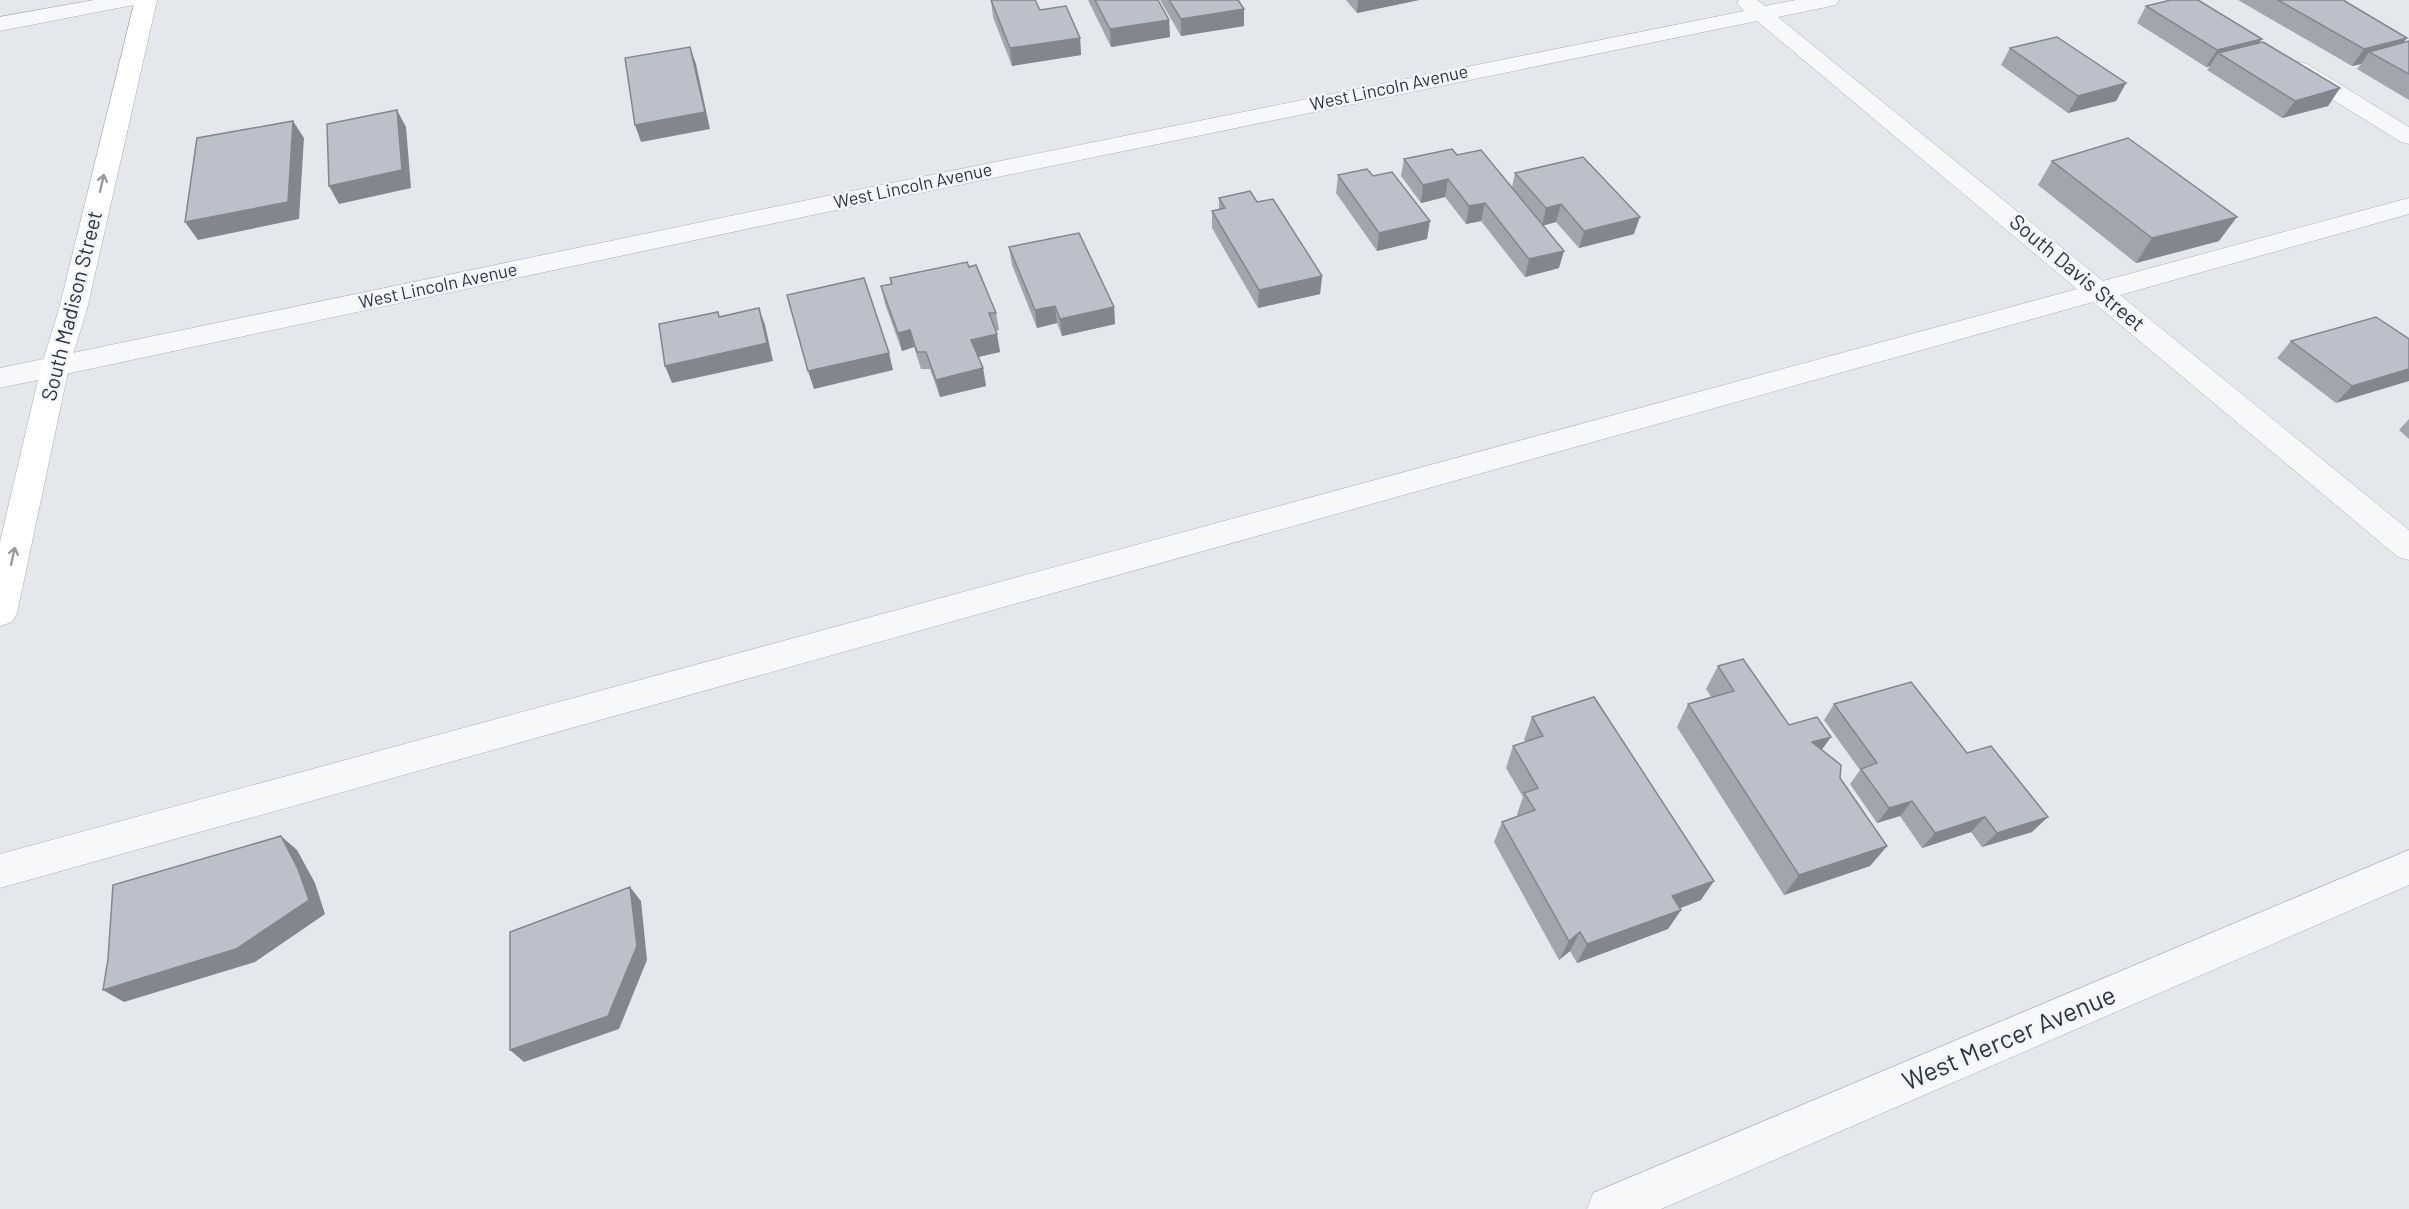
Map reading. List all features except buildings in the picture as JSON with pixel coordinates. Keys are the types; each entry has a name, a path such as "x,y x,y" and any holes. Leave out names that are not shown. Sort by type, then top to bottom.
{"main road":[{"name":"South Madison Street","path":"0,613 55,367 73,309 146,0"}],"street":[{"path":"0,24 128,0"},
{"name":"West Lincoln Avenue","path":"0,378 1751,6 1828,0"},
{"name":"South Davis Street","path":"1751,6 2409,548"},
{"path":"2278,56 2409,137"},
{"path":"0,871 2409,206"},
{"name":"West Mercer Avenue","path":"1609,1209 2409,867"}]}
